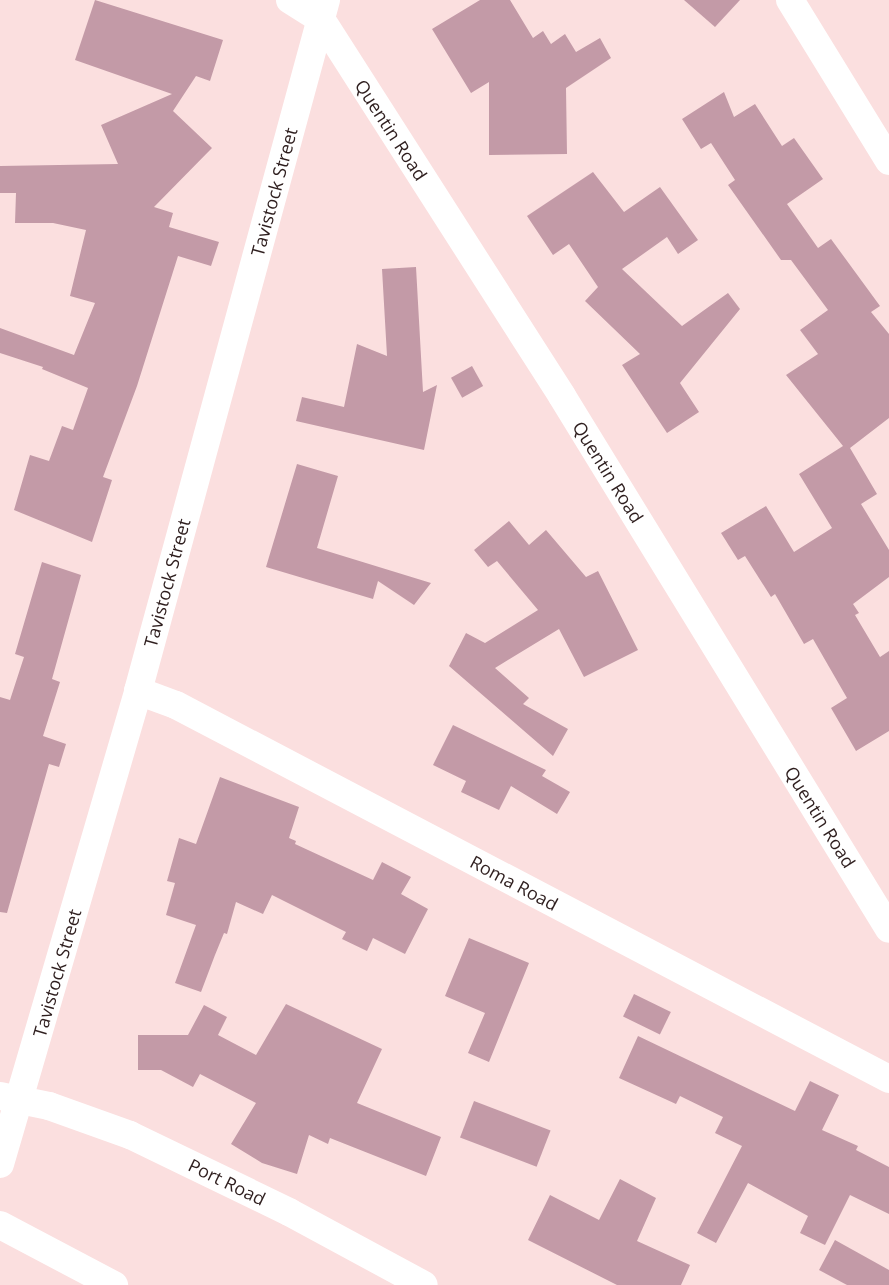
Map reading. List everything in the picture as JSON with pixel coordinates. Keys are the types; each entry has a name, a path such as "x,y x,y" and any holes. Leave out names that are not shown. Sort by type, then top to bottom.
{"street":[{"path":"290,0 323,10"},
{"path":"790,0 889,162"},
{"name":"Tavistock Street","path":"0,1164 10,1098 138,691 323,10"},
{"name":"Quentin Road","path":"323,10 889,929"},
{"name":"Roma Road","path":"138,691 176,705 889,1079"},
{"name":"Port Road","path":"10,1098 67,1112 130,1135 289,1212 424,1285"},
{"path":"0,1226 114,1285"}],"building":[{"path":"95,0 223,40 210,81 196,76 173,111 212,148 154,207 173,213 169,227 219,242 211,266 178,256 137,386 103,477 112,480 92,542 14,510 30,455 49,461 62,426 73,430 88,388 42,369 43,367 0,353 0,328 74,355 95,303 70,296 86,230 53,223 15,223 16,193 0,193 0,166 118,164 101,125 172,94 75,60"},
{"path":"480,0 510,0 533,38 543,31 551,44 565,34 576,52 600,38 611,58 566,88 567,154 489,155 489,82 471,93 432,29"},
{"path":"684,0 740,0 715,27"},
{"path":"724,92 734,117 755,104 782,146 794,138 823,179 787,204 818,248 831,239 880,306 871,312 889,334 889,418 850,448 877,494 861,504 889,550 889,577 853,604 859,613 855,615 880,657 889,651 889,731 856,751 831,708 847,698 813,639 804,644 775,594 771,597 745,556 738,560 721,533 766,506 794,552 832,528 799,474 843,446 786,375 818,354 800,330 828,310 791,260 781,260 728,185 735,180 711,143 701,149 682,119"},
{"path":"593,172 624,212 660,187 698,240 678,254 667,237 622,269 682,326 728,293 740,309 680,383 699,412 667,433 622,365 640,354 585,301 598,287 569,244 553,255 527,216"},
{"path":"416,267 423,392 437,385 424,450 296,421 302,397 344,407 357,344 387,356 382,269"},
{"path":"472,366 483,386 462,398 451,378"},
{"path":"297,464 338,476 317,548 431,583 414,605 378,581 373,599 266,567"},
{"path":"509,521 529,545 546,530 586,577 598,571 638,650 584,677 559,629 495,668 529,698 523,704 568,729 553,756 449,666 466,633 485,643 538,610 497,561 488,567 474,550"},
{"path":"42,562 81,575 52,679 60,682 43,736 66,744 59,767 49,764 7,913 0,912 0,697 10,700 24,657 15,654"},
{"path":"453,725 546,770 542,776 570,792 557,814 511,786 499,810 461,792 466,781 433,765"},
{"path":"220,777 299,807 289,838 296,841 295,844 373,880 382,862 411,877 401,894 428,909 405,954 373,938 367,951 342,939 346,932 272,895 263,914 236,902 227,934 224,933 201,992 175,983 196,925 166,915 175,883 167,881 179,838 196,844"},
{"path":"469,938 529,963 489,1062 468,1053 485,1013 445,996"},
{"path":"634,994 671,1012 660,1034 623,1016"},
{"path":"286,1004 382,1049 357,1103 441,1137 426,1176 330,1138 328,1144 309,1135 297,1174 262,1163 231,1144 256,1103 200,1074 193,1087 161,1070 138,1070 138,1035 188,1035 204,1005 227,1017 218,1035 256,1055"},
{"path":"638,1036 795,1111 810,1081 839,1095 822,1130 858,1146 856,1150 889,1167 889,1214 850,1195 825,1245 800,1233 808,1216 748,1183 716,1243 697,1233 742,1146 715,1133 723,1117 680,1096 676,1104 619,1078"},
{"path":"474,1101 551,1130 537,1167 460,1137"},
{"path":"620,1179 656,1198 637,1241 690,1265 681,1285 617,1285 528,1240 550,1195 599,1220"},
{"path":"835,1240 889,1270 889,1285 847,1285 819,1270"}]}
